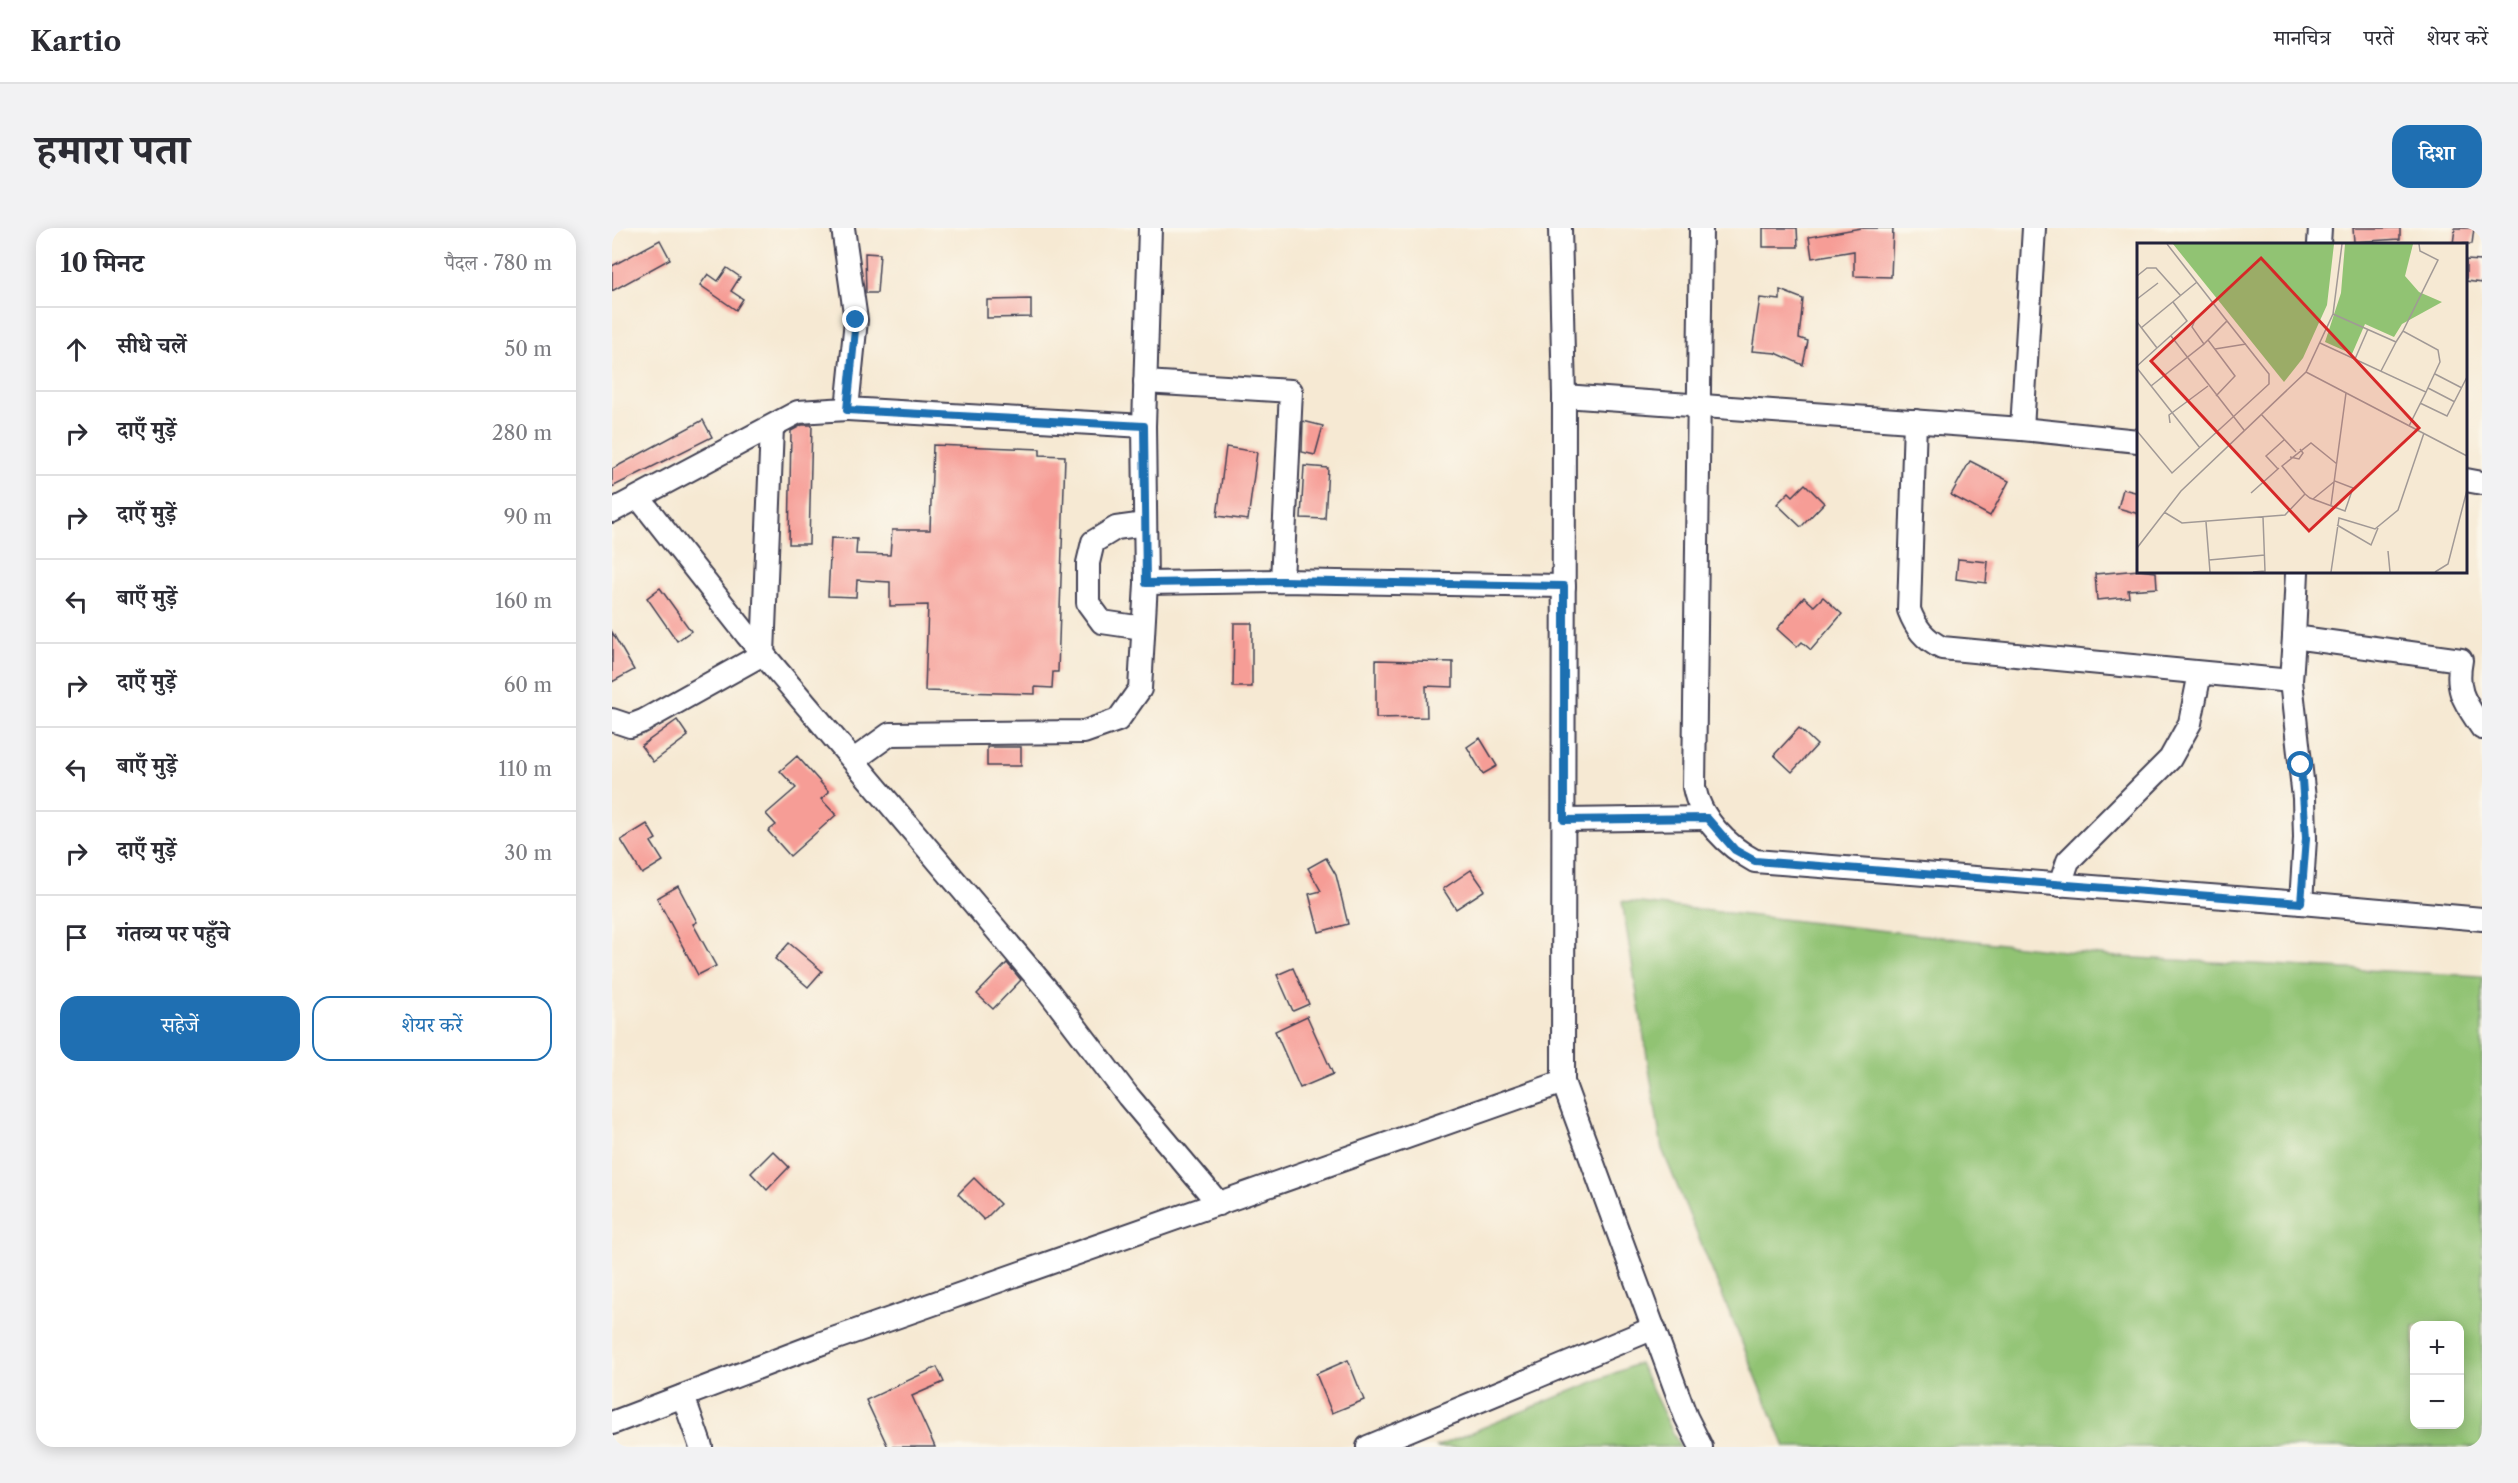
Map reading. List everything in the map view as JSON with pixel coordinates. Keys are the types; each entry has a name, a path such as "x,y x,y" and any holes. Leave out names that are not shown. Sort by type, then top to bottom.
{"street":[{"path":"843,228 856,320 847,410"},
{"path":"854,760 890,734 1084,732 1118,720 1140,689 1146,583 1144,426 1150,228"},
{"path":"1560,228 1564,396 1563,1082 1686,1417 1701,1447"},
{"path":"1701,228 1694,787 1697,804 1735,850 1755,861 2482,919"},
{"path":"2022,429 2034,228"},
{"path":"2319,243 2320,228"},
{"path":"1145,382 1291,391 1282,581"},
{"path":"1564,396 2022,429 2137,441"},
{"path":"612,511 798,412 847,410 1144,426"},
{"path":"1915,421 1910,610 1916,627 1929,642 1942,648 2291,681"},
{"path":"763,654 772,427"},
{"path":"2467,480 2482,483"},
{"path":"639,498 763,654 1049,992 1128,1096 1219,1204"},
{"path":"1143,628 1102,622 1088,603 1089,563 1093,542 1116,528 1145,524"},
{"path":"2297,573 2291,681 2304,798 2306,838 2301,903"},
{"path":"1146,583 1282,581 1564,586"},
{"path":"2294,637 2472,661"},
{"path":"612,720 630,726 643,721 763,654"},
{"path":"2472,661 2458,677 2461,696 2482,728"},
{"path":"2060,885 2068,861 2170,759 2190,723 2200,673"},
{"path":"1564,820 1707,818"},
{"path":"612,1423 822,1343 1563,1082"},
{"path":"1370,1447 1654,1328"},
{"path":"683,1396 700,1447"}],"green space":[{"path":"1622,901 2117,957 2482,976 2482,1447 1785,1447 1662,1149"},
{"path":"1639,1363 1680,1447 1436,1447"}],"building":[{"path":"1763,228 1797,228 1798,247 1763,247"},
{"path":"1861,228 1893,228 1891,277 1854,276 1854,251 1812,258 1809,237"},
{"path":"2353,228 2400,228 2400,239 2354,242"},
{"path":"2455,228 2474,228 2472,244 2453,243"},
{"path":"660,240 670,259 612,291 612,266"},
{"path":"865,253 880,254 877,293 866,293"},
{"path":"2467,260 2482,261 2482,283 2467,281"},
{"path":"727,268 740,277 731,291 743,299 736,310 700,285 708,274 718,281"},
{"path":"1780,290 1803,299 1799,338 1808,341 1803,365 1776,353 1752,351 1760,298 1780,300"},
{"path":"1031,299 1031,317 987,318 987,300"},
{"path":"703,420 712,437 612,487 612,469"},
{"path":"1303,421 1323,426 1315,455 1302,452"},
{"path":"802,425 812,425 809,544 789,544 791,431"},
{"path":"933,445 1040,449 1040,455 1065,456 1058,672 1053,672 1052,688 1035,687 1035,694 925,691 928,605 890,606 890,582 857,580 856,597 828,596 831,538 857,539 856,554 890,555 892,530 930,530"},
{"path":"1226,447 1257,452 1248,520 1217,516"},
{"path":"1970,461 2009,481 1990,516 1951,495"},
{"path":"1304,466 1328,468 1325,519 1301,518"},
{"path":"1805,484 1824,503 1801,527 1777,504 1789,492 1793,496"},
{"path":"2123,489 2137,492 2137,513 2118,508"},
{"path":"1958,559 1988,562 1986,583 1956,579"},
{"path":"2137,570 2137,573 2156,573 2157,588 2128,590 2129,597 2097,600 2095,574"},
{"path":"660,588 691,631 677,641 647,598"},
{"path":"1804,597 1814,606 1823,597 1842,614 1811,650 1802,642 1797,647 1777,629"},
{"path":"1234,623 1252,623 1252,687 1233,687"},
{"path":"612,632 634,670 612,682"},
{"path":"1376,660 1453,662 1453,687 1426,686 1427,717 1376,718"},
{"path":"677,720 688,736 653,762 641,746"},
{"path":"1799,728 1817,745 1792,772 1774,755"},
{"path":"1480,738 1497,766 1483,774 1467,747"},
{"path":"987,747 1021,747 1021,766 987,766"},
{"path":"797,756 829,792 821,799 836,815 790,856 768,831 776,825 766,814 796,788 780,771"},
{"path":"647,824 656,839 651,842 663,861 642,874 621,840"},
{"path":"1326,858 1336,875 1348,924 1319,932 1309,894 1321,891 1308,868"},
{"path":"1471,870 1485,890 1456,909 1443,889"},
{"path":"678,886 697,922 693,924 716,966 698,975 657,898"},
{"path":"789,943 822,971 808,987 775,959"},
{"path":"1007,963 1021,980 993,1009 977,994"},
{"path":"1293,968 1309,1004 1293,1011 1277,975"},
{"path":"1307,1016 1333,1074 1300,1088 1275,1031"},
{"path":"773,1151 789,1167 767,1190 751,1173"},
{"path":"974,1178 1000,1204 984,1220 958,1194"},
{"path":"1348,1360 1364,1400 1332,1413 1316,1374"},
{"path":"937,1367 944,1382 912,1396 935,1447 888,1447 866,1400"}],"route":[{"path":"856,320 847,410 1144,426 1146,583 1282,581 1564,586 1564,820 1707,818 1735,850 1755,861 2301,903 2306,838 2301,765"}]}
